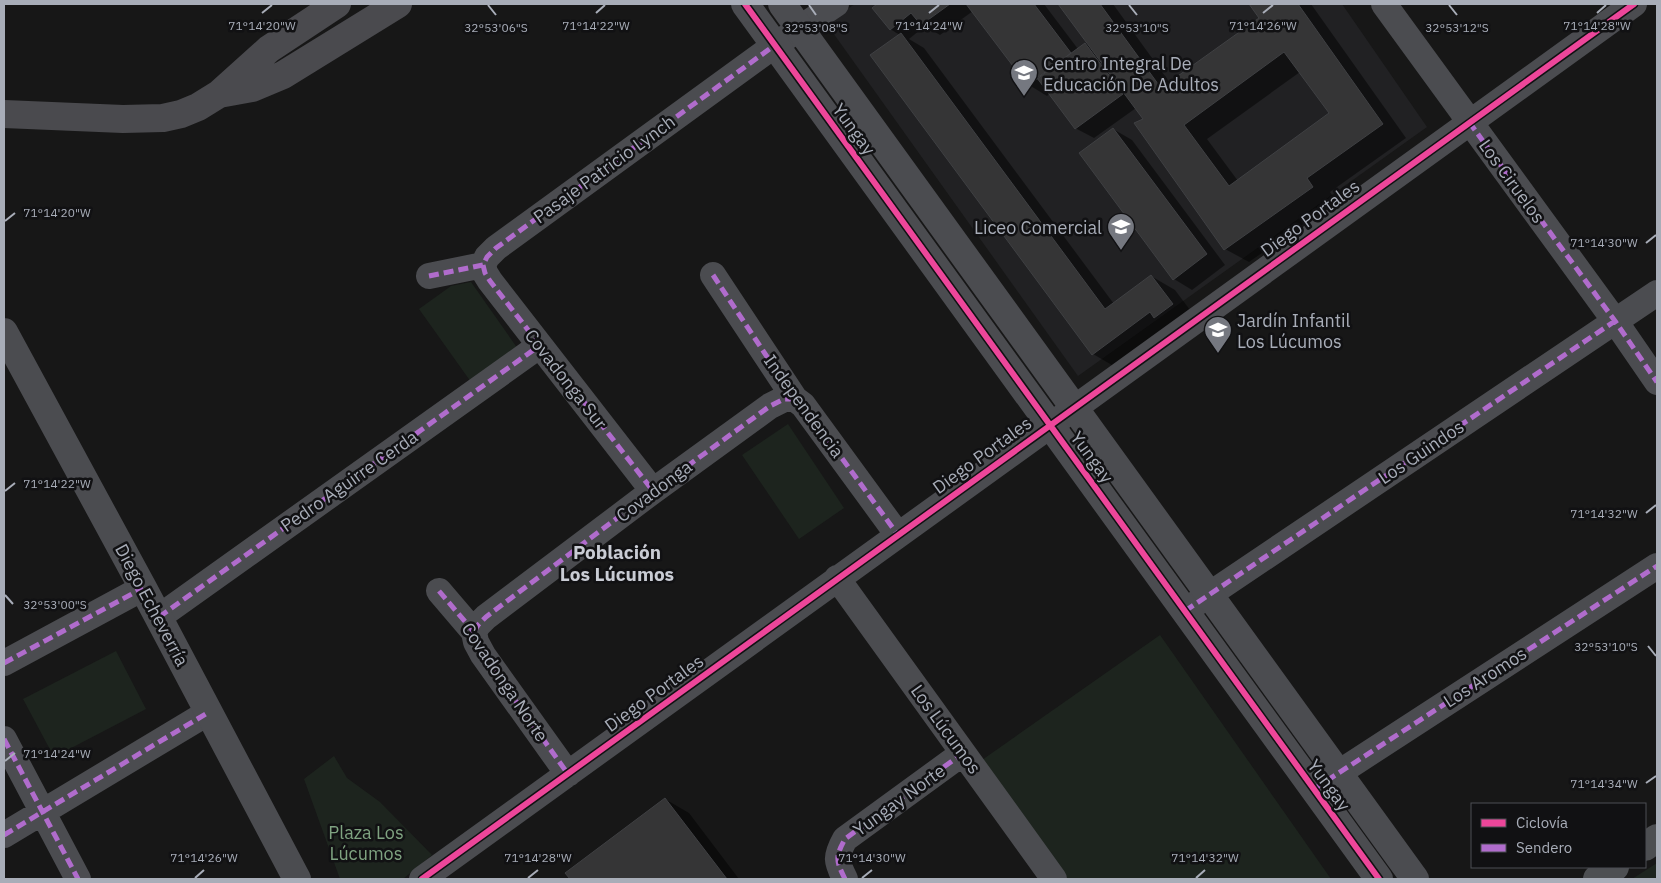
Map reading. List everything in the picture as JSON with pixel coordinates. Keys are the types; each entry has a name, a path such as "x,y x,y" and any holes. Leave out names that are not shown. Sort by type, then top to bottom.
{"main road":[{"path":"4,114 123,119 163,118 181,114 198,107 219,94 269,49 337,4"},
{"path":"219,94 252,88 283,75 398,4"},
{"path":"1646,846 1657,838"},
{"path":"1597,879 1614,868"}],"street":[{"name":"Yungay","path":"744,4 1379,879"},
{"name":"Yungay","path":"782,4 1416,879"},
{"name":"Pasaje Patricio Lynch","path":"483,265 487,257 496,248 775,45 836,4"},
{"name":"Los Ciruelos","path":"1384,4 1615,321 1657,382"},
{"name":"Diego Portales","path":"422,879 1634,4"},
{"path":"429,276 483,265"},
{"name":"Covadonga Sur","path":"483,265 490,281 653,491"},
{"name":"Independencia","path":"714,275 794,399 803,405 898,535"},
{"name":"Los Guindos","path":"1185,611 1657,293"},
{"name":"Diego Echeverría","path":"4,332 159,617 298,879"},
{"name":"Pedro Aguirre Cerda","path":"159,617 539,346"},
{"name":"Covadonga","path":"474,632 486,617 653,491 770,406 784,399 794,399"},
{"name":"Los Aromos","path":"1314,789 1657,566"},
{"name":"Los Lúcumos","path":"838,578 1054,879"},
{"path":"4,663 143,588"},
{"name":"Covadonga Norte","path":"439,591 474,632 476,642 483,655 568,774"},
{"path":"4,835 209,712"},
{"path":"4,739 78,879"},
{"name":"Yungay Norte","path":"845,879 839,866 838,852 845,839 963,753"}],"shaded area":[{"name":"Liceo Comercial","path":"855,4 1342,4 1427,127 1078,376 826,23"}],"green space":[{"path":"471,282 518,349 471,382 419,309 451,286"},
{"path":"788,424 844,508 799,539 742,455"},
{"path":"1160,635 1331,879 1065,879 982,760"},
{"path":"116,651 146,709 54,757 23,699"},
{"name":"Plaza Los Lúcumos","path":"334,756 347,778 380,802 432,855 403,879 340,879 304,779"},
{"path":"1657,863 1657,877 1654,879 1632,879"}],"building":[{"path":"877,4 950,4 921,25 911,13 890,30 872,8"},
{"path":"966,4 1034,4 1071,53 1028,86"},
{"path":"1058,4 1100,4 1161,88 1259,18 1249,4 1298,4 1383,124 1307,178 1313,187 1224,250 1134,123 1143,119","holes":["1284,52 1329,113 1229,186 1184,125"]},
{"path":"901,33 1105,309 1151,275 1173,304 1154,318 1150,312 1092,355 870,55"},
{"path":"1085,43 1123,94 1075,129 1037,78"},
{"path":"1113,128 1207,254 1173,280 1079,153"},
{"path":"665,798 727,879 570,879 565,873"}],"marked path":[{"path":"429,276 483,265 487,257 496,248 775,45"},
{"path":"1469,122 1615,321 1657,382"},
{"path":"483,265 490,281 653,491"},
{"path":"713,275 795,399 803,405 898,535"},
{"path":"1185,611 1615,321"},
{"path":"159,617 539,346"},
{"path":"474,632 486,617 653,491 770,406 784,399 795,399"},
{"path":"1314,789 1657,566"},
{"path":"4,663 143,588"},
{"path":"439,591 474,632 476,642 483,655 568,774"},
{"path":"4,835 209,712"},
{"path":"4,739 78,879"},
{"path":"845,879 838,863 838,855 845,839 963,753"}],"cycle path":[{"path":"745,4 1379,879"},
{"path":"422,879 1634,4"}],"place":[{"name":"Centro Integral De Educación De Adultos","path":"1024,97"},
{"name":"Liceo Comercial","path":"1121,251"},
{"name":"Jardín Infantil Los Lúcumos","path":"1218,354"}],"district":[{"name":"Población Los Lúcumos","path":"617,563"}]}
